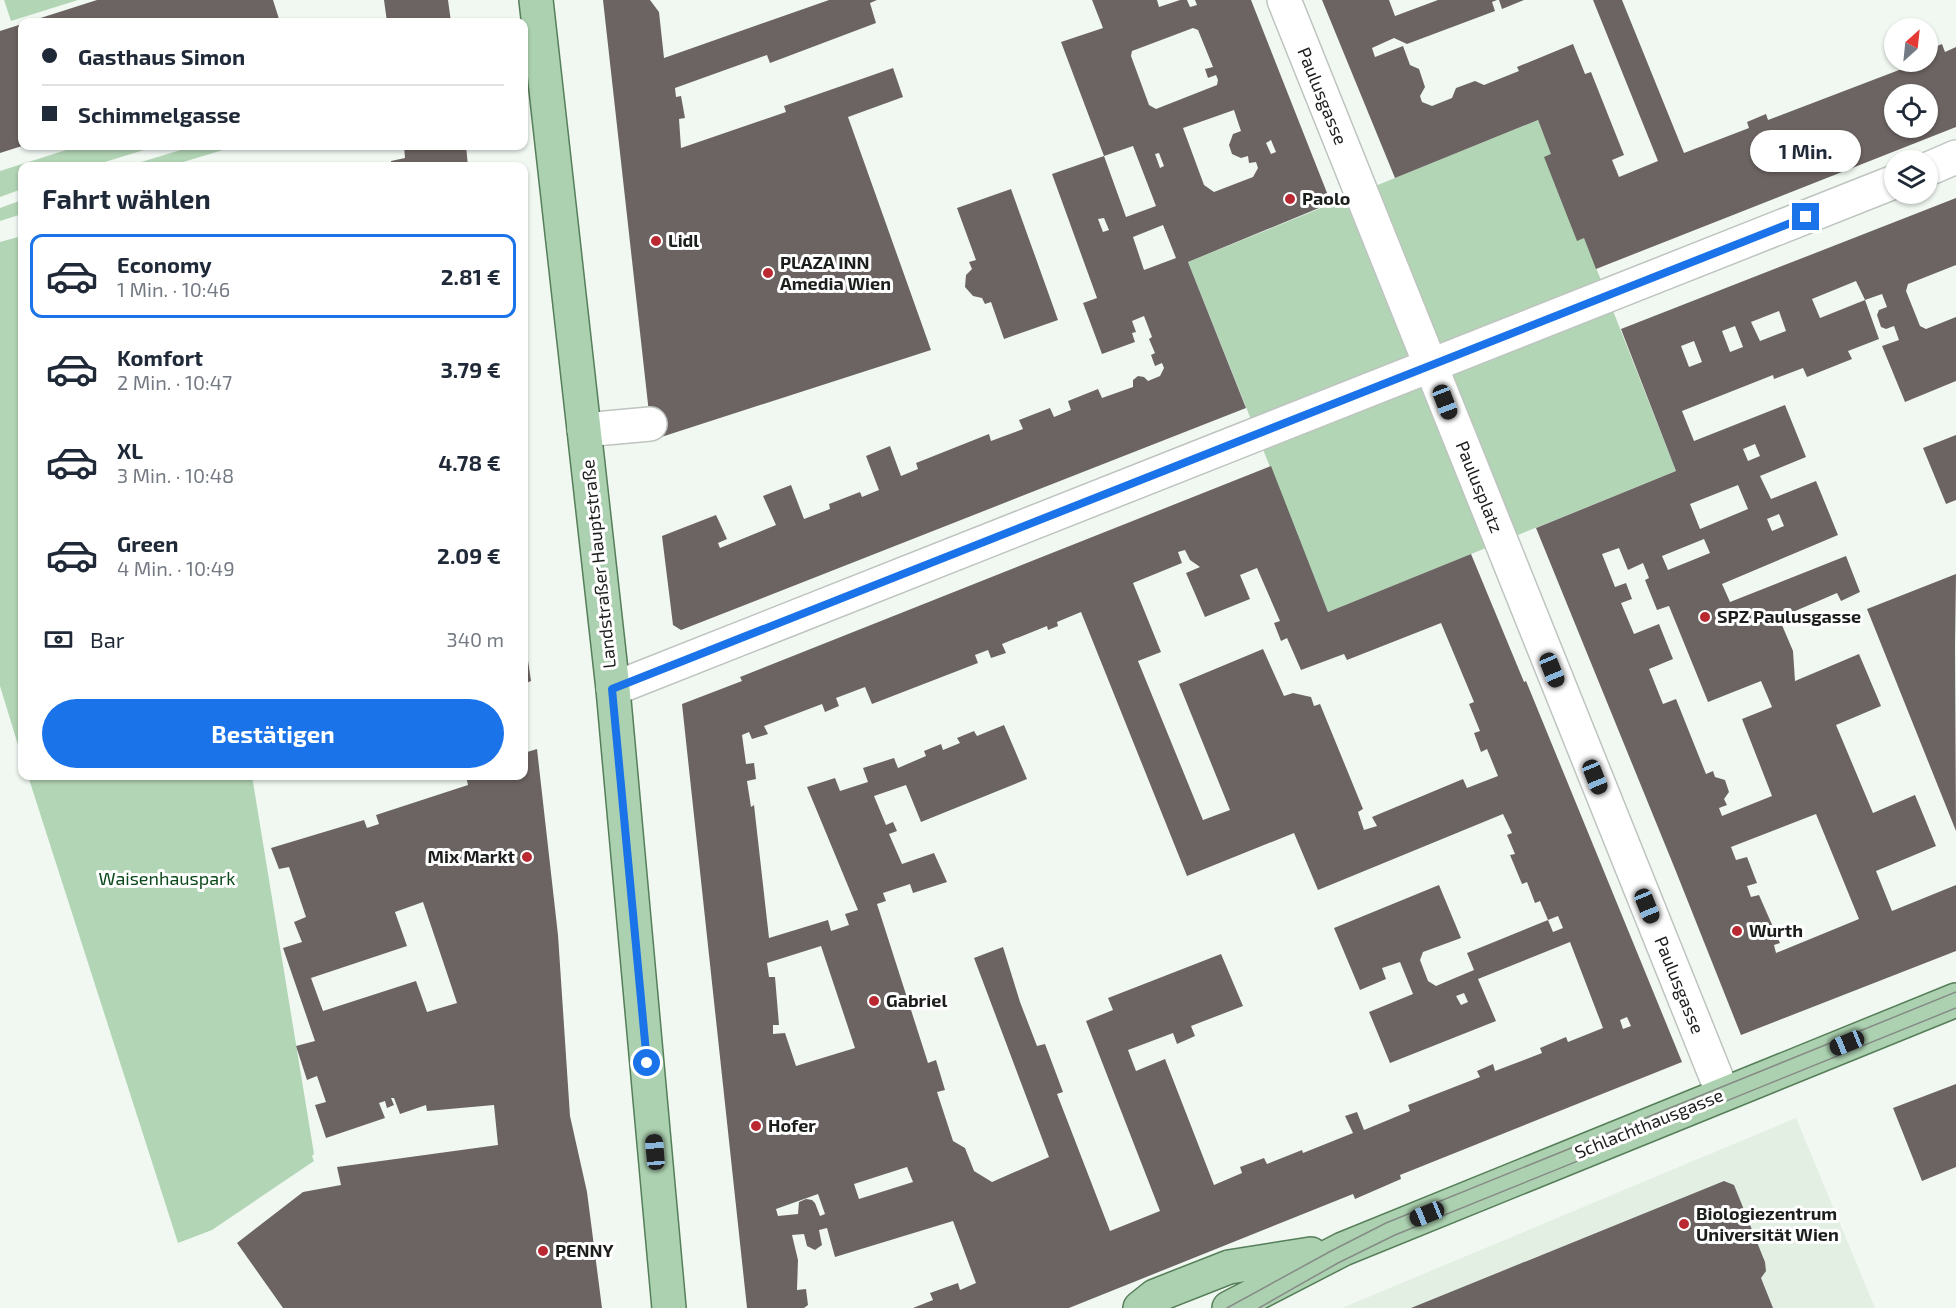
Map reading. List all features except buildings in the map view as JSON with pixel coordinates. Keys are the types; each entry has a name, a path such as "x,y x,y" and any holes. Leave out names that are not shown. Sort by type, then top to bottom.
{"main road":[{"name":"Landstraßer Hauptstraße","path":"536,0 612,689 669,1308"},
{"name":"Schlachthausgasse","path":"1229,1308 1343,1249 1956,1000"},
{"name":"Schlachthausgasse","path":"1140,1308 1155,1296 1229,1267 1343,1249"}],"street":[{"name":"Paulusgasse","path":"1284,0 1360,192"},
{"path":"1938,165 1956,158"},
{"path":"612,689 1884,186"},
{"name":"Paulusplatz","path":"1360,192 1501,542"},
{"path":"584,430 650,423"},
{"name":"Paulusgasse","path":"1501,542 1723,1094"}],"shaded area":[{"path":"1796,1118 1875,1308 1342,1308"}],"green space":[{"path":"4,0 78,0 18,18 11,21"},
{"path":"1538,120 1676,471 1328,612 1188,262"},
{"path":"66,150 144,150 105,162 28,162"},
{"path":"181,150 223,150 183,162 141,162"},
{"path":"18,165 18,190 0,197 0,171"},
{"path":"18,201 18,215 0,221 0,208"},
{"path":"18,237 18,745 0,686 0,242"},
{"name":"Waisenhauspark","path":"29,780 253,780 314,1161 212,1230 178,1243"}],"tram line":[{"path":"1227,1308 1386,1223 1956,992"},
{"path":"1259,1308 1338,1263 1395,1235 1956,1008"}],"place":[{"name":"Paolo","path":"1290,199"},
{"name":"Lidl","path":"656,241"},
{"name":"PLAZA INN Amedia Wien","path":"768,273"},
{"name":"SPZ Paulusgasse","path":"1705,617"},
{"name":"Mix Markt","path":"527,857"},
{"name":"Wurth","path":"1737,931"},
{"name":"Gabriel","path":"874,1001"},
{"name":"Hofer","path":"756,1126"},
{"name":"Biologiezentrum Universität Wien","path":"1684,1224"},
{"name":"PENNY","path":"543,1251"}],"route":[{"path":"647,1063 612,689 1806,217"}]}
